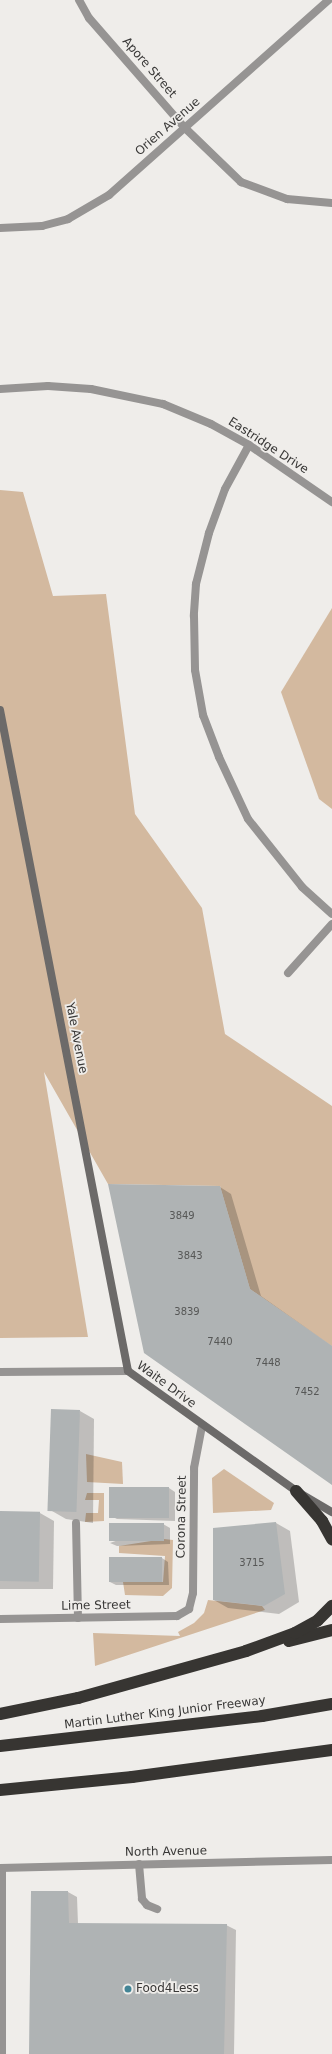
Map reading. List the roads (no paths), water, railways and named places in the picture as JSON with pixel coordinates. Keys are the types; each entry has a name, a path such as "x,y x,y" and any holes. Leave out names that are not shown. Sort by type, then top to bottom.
{"highway":[{"path":"296,1491 322,1521 332,1539"},
{"path":"246,1651 295,1633 318,1620 332,1606"},
{"path":"0,1714 78,1698 246,1651 332,1630"},
{"name":"Martin Luther King Junior Freeway","path":"0,1746 262,1716 332,1704"},
{"path":"0,1790 132,1777 332,1750"}],"main road":[{"name":"Yale Avenue","path":"0,710 128,1371"},
{"name":"Waite Drive","path":"128,1371 202,1426 296,1491 332,1512"},
{"name":"Waite Drive","path":"296,1491 332,1526"}],"street":[{"name":"Apore Street","path":"79,0 89,18 185,128 241,182 287,199 332,203"},
{"name":"Orien Avenue","path":"0,228 42,226 68,219 109,195 329,0"},
{"name":"Eastridge Drive","path":"0,389 48,386 91,389 137,397 163,404 210,424 249,445 332,502"},
{"path":"249,445 225,489 209,533 196,584 194,616 195,670 203,714 219,757 248,819 302,887 332,914"},
{"path":"288,973 332,924"},
{"name":"Waite Drive","path":"0,1372 128,1371"},
{"name":"Corona Street","path":"189,1609 193,1593 194,1468 202,1426"},
{"path":"76,1523 78,1618"},
{"name":"Lime Street","path":"0,1619 177,1616 189,1609"},
{"name":"North Avenue","path":"1,1868 332,1860"},
{"path":"139,1864 142,1899 147,1905 157,1909"},
{"path":"1,1868 2,2054"}],"place":[{"name":"Food4Less","path":"128,1989"}]}
